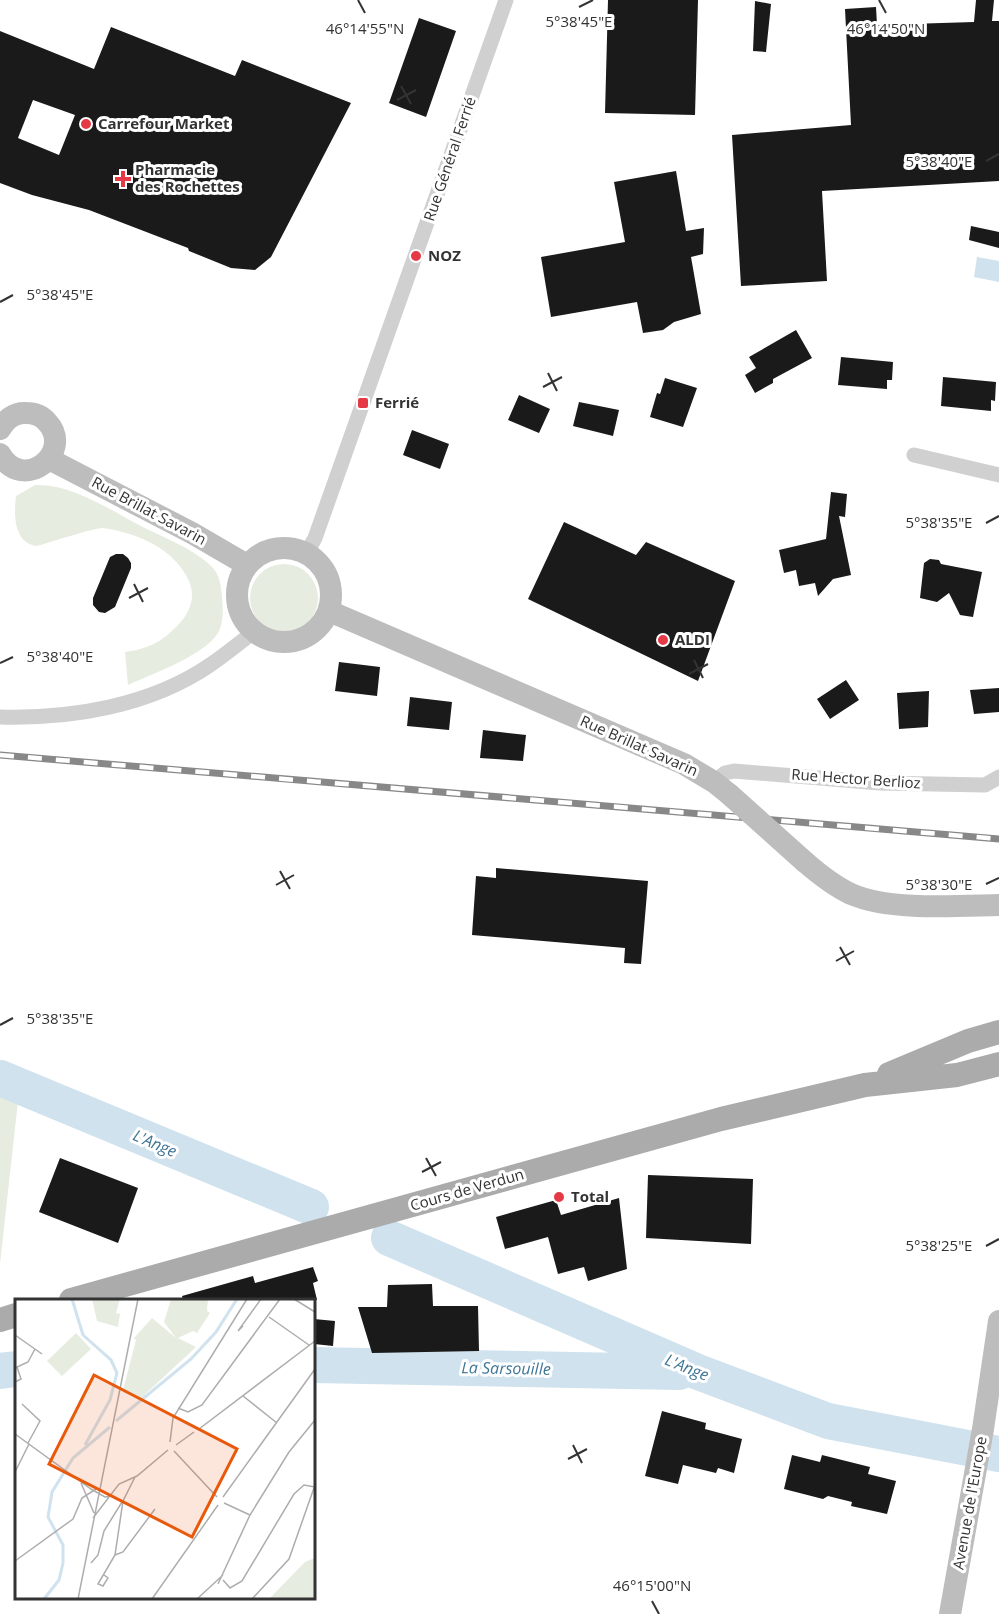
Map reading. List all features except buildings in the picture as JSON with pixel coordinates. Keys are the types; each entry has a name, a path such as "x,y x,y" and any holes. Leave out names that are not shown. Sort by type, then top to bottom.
{"main road":[{"path":"0,429 11,416 30,412 46,420 54,435 53,451 49,459 36,469 20,470 6,462 0,454"},
{"name":"Rue Brillat Savarin","path":"49,459 192,533 247,565"},
{"path":"287,548 306,554 323,568 330,582 332,597 329,611 323,623 314,632 297,641 278,642 265,639 254,632 243,620 238,604 237,588 247,565 263,553 275,549 287,548"},
{"name":"Rue Brillat Savarin","path":"329,611 684,764 722,788 805,862 838,887 875,902 999,905"},
{"name":"Cours de Verdun","path":"865,1085 968,1041 999,1032"},
{"name":"Cours de Verdun","path":"75,1299 721,1119 865,1085 993,1069"},
{"path":"0,1320 15,1316"},
{"name":"Avenue de l'Europe","path":"950,1614 970,1507 999,1321"}],"street":[{"name":"Rue Général Ferrié","path":"306,554 315,538 506,0"},
{"path":"915,455 999,475"},
{"path":"0,717 62,715 144,697 209,666 254,632"},
{"name":"Rue Hector Berlioz","path":"722,788 725,773 734,771 880,783 992,787 999,777"}],"shaded area":[{"path":"35,485 77,493 204,560 217,574 221,585 223,610 218,633 202,649 190,656 128,685 125,652 154,644 182,621 192,599 189,581 182,569 164,551 141,538 116,530 99,528 37,546 29,544 19,534 17,527 16,496"},
{"path":"284,564 297,567 308,574 315,585 318,598 315,611 308,622 297,629 284,632 271,629 260,622 253,611 250,598 253,585 260,574 271,567"},
{"path":"0,1093 18,1101 0,1264"}],"water":[{"path":"977,257 999,261 999,282 974,277"}],"waterway":[{"name":"L'Ange","path":"0,1078 311,1207"},
{"name":"L'Ange","path":"389,1238 698,1372 828,1421 999,1454"},
{"name":"La Sarsouille","path":"315,1365 679,1372"},
{"name":"La Sarsouille","path":"0,1371 15,1369"}],"railway":[{"path":"0,755 999,839"}],"place":[{"name":"Carrefour Market","path":"86,124"},
{"name":"Pharmacie des Rochettes","path":"123,179"},
{"name":"NOZ","path":"416,256"},
{"name":"Ferrié","path":"363,403"},
{"name":"ALDI","path":"663,640"},
{"name":"Total","path":"559,1197"}]}
